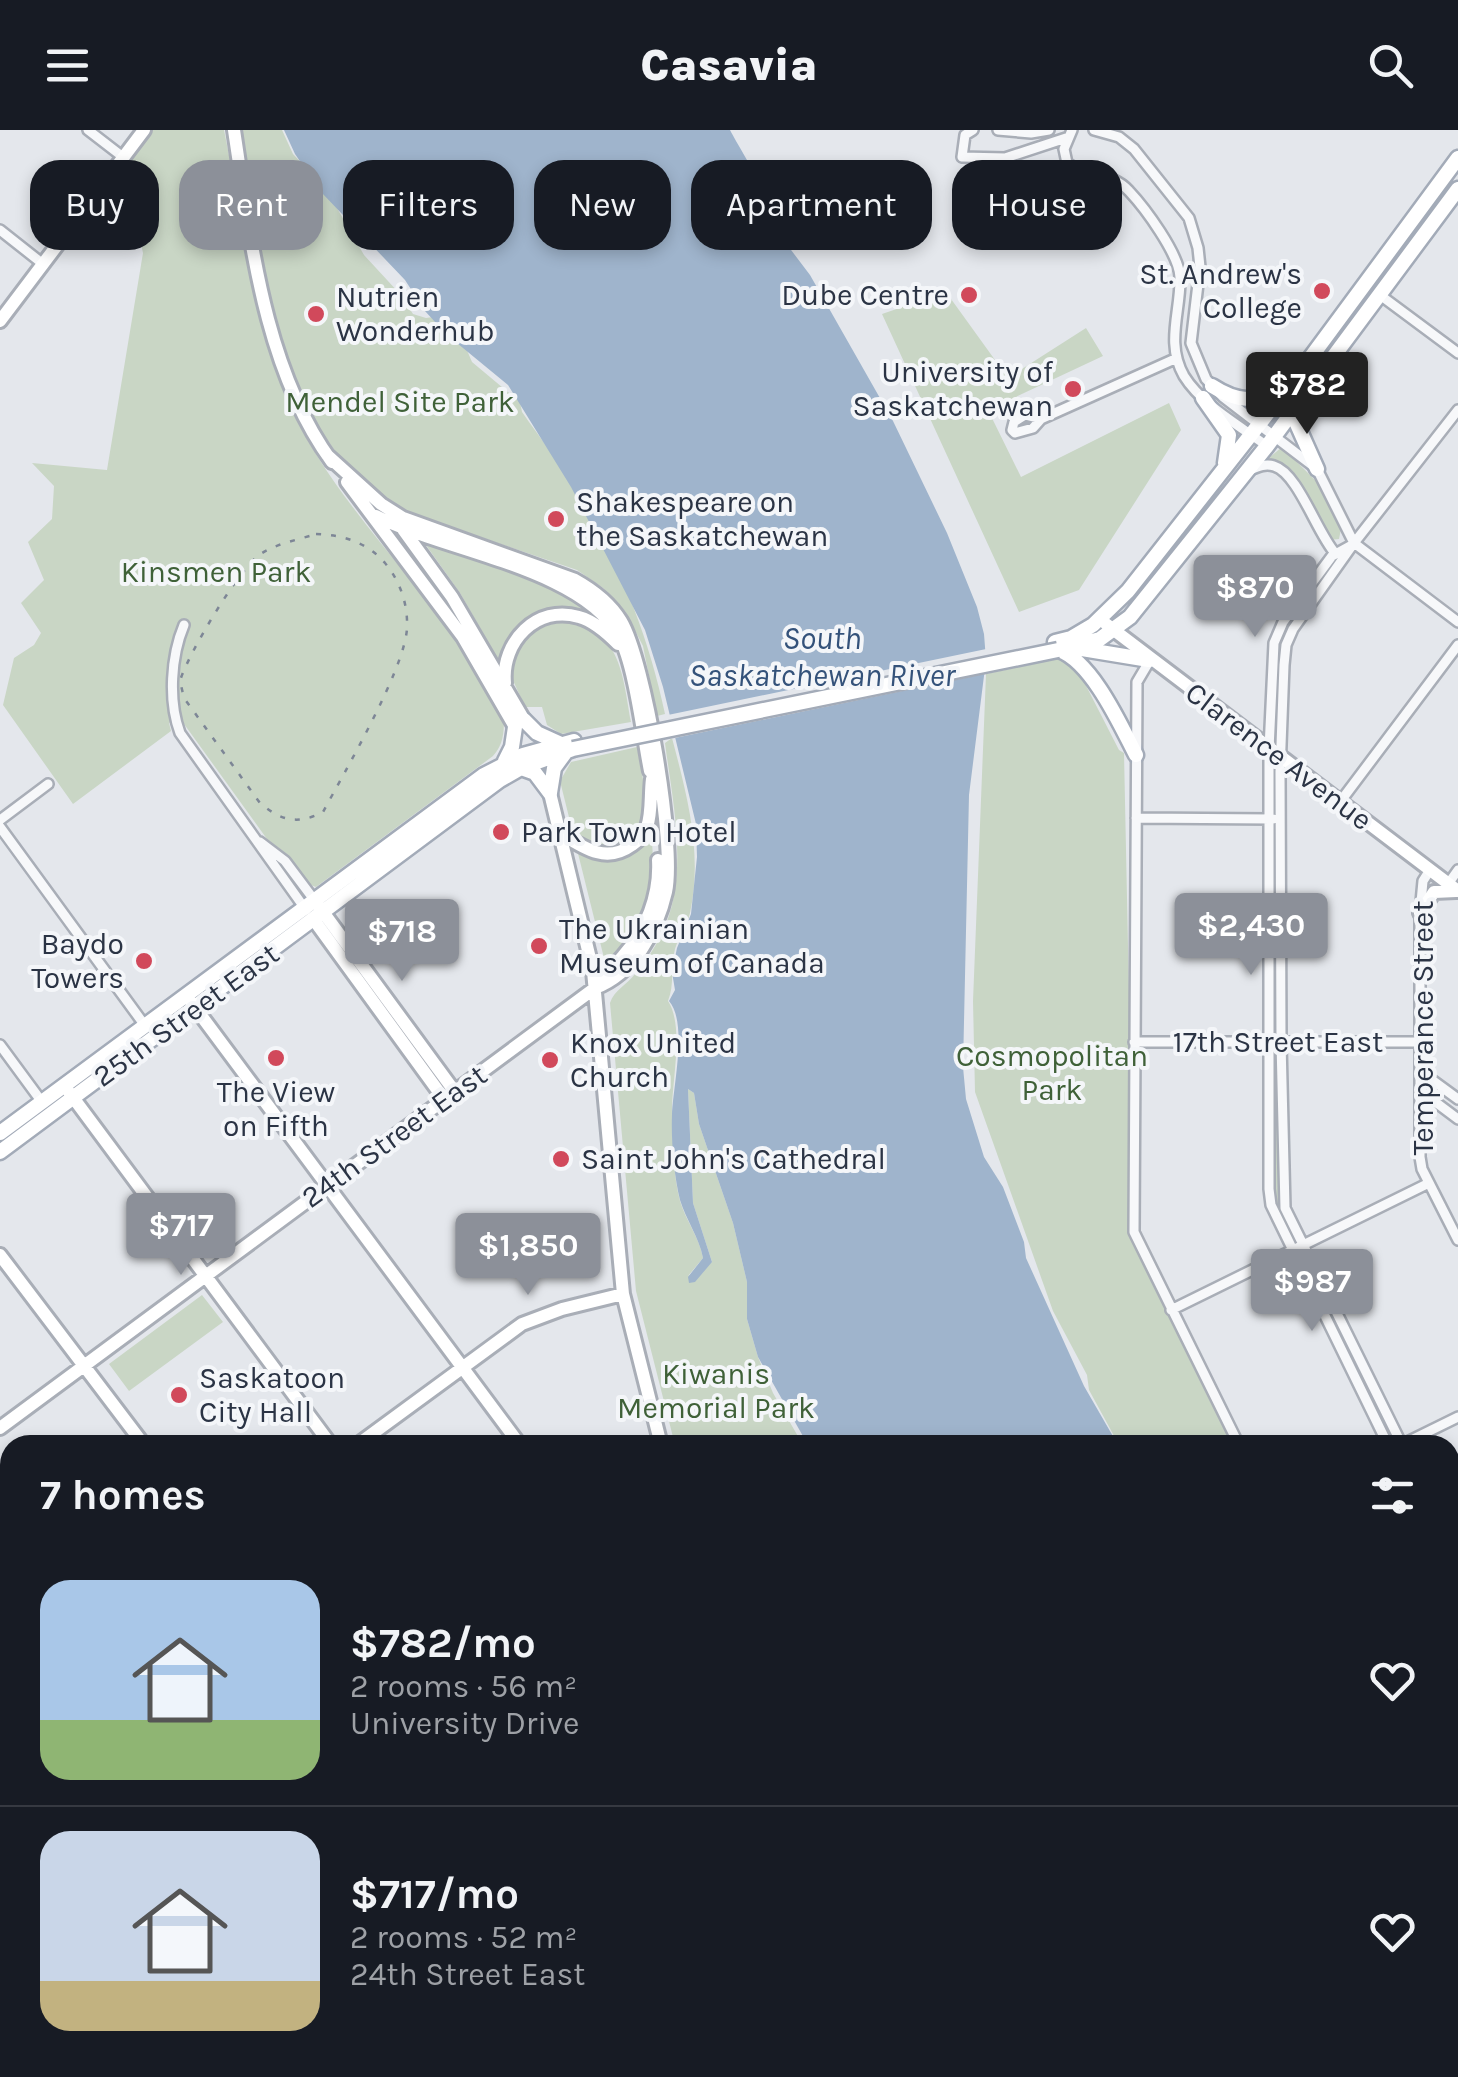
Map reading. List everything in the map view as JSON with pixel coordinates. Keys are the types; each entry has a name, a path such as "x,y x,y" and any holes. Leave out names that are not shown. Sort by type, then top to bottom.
{"main road":[{"path":"1440,182 1458,146"},
{"path":"1061,647 1101,619 1215,482 1458,158"},
{"path":"505,761 519,724 544,738 569,744 1061,647 1114,632 1130,618 1292,413 1458,188"},
{"path":"1208,392 1256,400 1276,392 1296,376"},
{"path":"1208,392 1229,439 1226,460 1215,482"},
{"path":"1292,413 1316,469"},
{"path":"1061,647 1150,660"},
{"path":"1061,647 1084,670 1136,755"},
{"path":"550,793 552,778 569,744"},
{"name":"25th Street East","path":"315,911 505,761 569,744"},
{"name":"25th Street East","path":"0,1134 42,1102 69,1092 488,788 569,744"},
{"path":"520,768 535,773 550,793"},
{"name":"25th Street East","path":"0,1152 146,1026 192,1002"}],"street":[{"path":"88,130 123,157"},
{"path":"0,320 144,130"},
{"path":"234,130 265,305 286,375 328,456 377,509 519,724"},
{"path":"972,130 964,135 962,156 1005,158 1069,134"},
{"path":"998,130 1050,130"},
{"path":"1094,130 1118,137 1134,149 1188,218 1200,266 1191,343 1208,392"},
{"path":"1069,134 1064,149 1067,163 1105,175 1129,190 1174,256 1180,274 1174,325 1177,358 1185,377 1270,441 1316,469 1354,544 1458,622"},
{"path":"0,230 43,264"},
{"path":"1380,295 1458,353"},
{"path":"1041,418 1177,358"},
{"path":"1396,1435 1298,1248 1271,1206 1276,819 1286,645 1354,544 1458,410"},
{"path":"1247,471 1264,465 1283,471 1335,553"},
{"path":"377,509 402,528 577,593 601,611 625,650 652,779 659,872 641,933 595,988"},
{"path":"377,509 575,580 618,616 633,646 660,784 668,879 659,913 641,950 628,966 595,988"},
{"path":"402,528 452,598 506,685"},
{"path":"1276,819 1268,749 1277,631 1335,553 1354,544"},
{"path":"519,724 504,671 510,650 525,629 544,618 564,615 589,621 625,650"},
{"name":"Clarence Avenue","path":"1101,619 1455,889"},
{"path":"184,625 173,654 176,724 184,740 260,842 274,869 315,911 449,1096"},
{"path":"1340,802 1458,644"},
{"path":"1150,660 1136,682 1134,1232 1234,1435"},
{"path":"560,833 584,850 606,855 621,852 638,840 647,827 652,779"},
{"path":"48,784 0,823 146,1026"},
{"path":"550,793 595,988 623,1294 658,1435"},
{"path":"1136,818 1276,819"},
{"name":"Temperance Street","path":"1430,870 1423,881 1420,912 1420,1158 1458,1240"},
{"name":"Temperance Street","path":"1455,889 1458,870"},
{"path":"1420,912 1434,892 1455,889"},
{"name":"24th Street East","path":"0,1428 595,988"},
{"path":"192,1002 513,1435"},
{"name":"17th Street East","path":"1134,1042 1421,1042"},
{"path":"0,1046 42,1102"},
{"path":"1421,1072 1458,1099"},
{"path":"69,1092 324,1435"},
{"path":"1422,1092 1458,1119"},
{"path":"1171,1310 1429,1182"},
{"path":"1298,1248 1383,1435"},
{"path":"0,1255 136,1435"},
{"path":"371,1435 532,1319 623,1294"},
{"path":"1421,1435 1458,1417"}],"green space":[{"name":"Kinsmen Park","path":"152,130 224,130 230,160 179,160 179,250 247,250 274,365 303,431 344,495 461,647 504,719 502,739 493,756 316,887 308,884 288,855 267,839 179,717 169,723 171,731 73,804 3,705 14,658 34,645 41,633 21,603 44,580 28,542 52,519 54,486 32,463 107,470 142,250 159,250 159,160 128,160"},
{"name":"Mendel Site Park","path":"241,130 282,130 299,160 246,160"},
{"name":"Mendel Site Park","path":"323,186 343,219 343,250 361,250 413,314 426,318 440,316 466,348 472,362 520,402 522,412 576,489 605,542 641,627 665,714 657,716 643,646 625,611 603,588 577,570 407,512 362,480 327,440 301,395 268,291 261,250 323,250"},
{"path":"946,292 1008,378 1086,328 1103,356 988,410 1021,477 1169,403 1181,430 1079,590 1019,612 882,314"},
{"path":"1282,447 1318,483 1341,529 1339,539 1330,540 1292,476 1271,462 1270,457"},
{"path":"423,541 564,592 601,619 530,619 512,635 500,663 460,593"},
{"path":"562,619 582,624 607,643 621,670 631,722 561,734 547,725 542,707 525,707 511,676 513,653 535,626"},
{"name":"Cosmopolitan Park","path":"1057,659 1071,662 1124,753 1134,1234 1231,1435 1114,1435 1053,1311 975,1092 973,1001 986,674"},
{"name":"Kiwanis Memorial Park","path":"672,738 688,803 695,868 690,913 675,949 668,1001 676,1025 672,1115 676,1180 680,1201 703,1258 688,1276 712,1262 693,1203 688,1089 694,1093 699,1124 733,1223 747,1282 747,1319 758,1357 797,1435 672,1435 636,1291 610,1003 649,956 670,913 675,890 677,840 665,743"},
{"path":"637,747 650,825 652,885 642,919 611,962 604,958 560,781 571,762"},
{"path":"1273,1055 1279,1055 1279,1198 1294,1235 1291,1237 1274,1200"},
{"path":"1306,1259 1394,1435 1388,1435 1302,1261"},
{"path":"202,1295 223,1322 129,1391 109,1364"}],"water":[{"name":"South Saskatchewan River","path":"284,130 730,130 747,160 691,160 691,250 791,250 810,275 893,421 947,533 977,607 986,660 969,795 963,1067 966,1099 984,1157 1003,1187 1024,1242 1026,1258 1084,1386 1112,1435 802,1435 758,1357 747,1319 747,1282 733,1223 699,1124 694,1093 688,1089 693,1203 712,1262 695,1282 689,1283 688,1277 703,1258 680,1200 675,1169 672,1115 679,1039 675,1011 669,1001 675,990 672,972 677,948 691,914 696,824 663,687 645,630 571,487 508,385 446,334 376,250 514,250 514,160 343,160 343,215 323,194 323,160 299,160"}],"pier":[{"path":"991,648 989,673 670,739 663,716"}],"railway":[{"path":"316,534 354,541 385,563 402,593 407,628 385,693 323,812 306,819 290,819 260,803 184,698 180,681 214,615 249,565 271,548 316,534"}],"place":[{"name":"St. Andrew's College","path":"1322,291"},
{"name":"Dube Centre","path":"969,295"},
{"name":"Nutrien Wonderhub","path":"316,314"},
{"name":"University of Saskatchewan","path":"1073,389"},
{"name":"Shakespeare on the Saskatchewan","path":"556,519"},
{"name":"Park Town Hotel","path":"501,832"},
{"name":"The Ukrainian Museum of Canada","path":"539,946"},
{"name":"Baydo Towers","path":"144,961"},
{"name":"The View on Fifth","path":"276,1058"},
{"name":"Knox United Church","path":"550,1060"},
{"name":"Saint John's Cathedral","path":"561,1159"},
{"name":"Saskatoon City Hall","path":"179,1395"}]}
